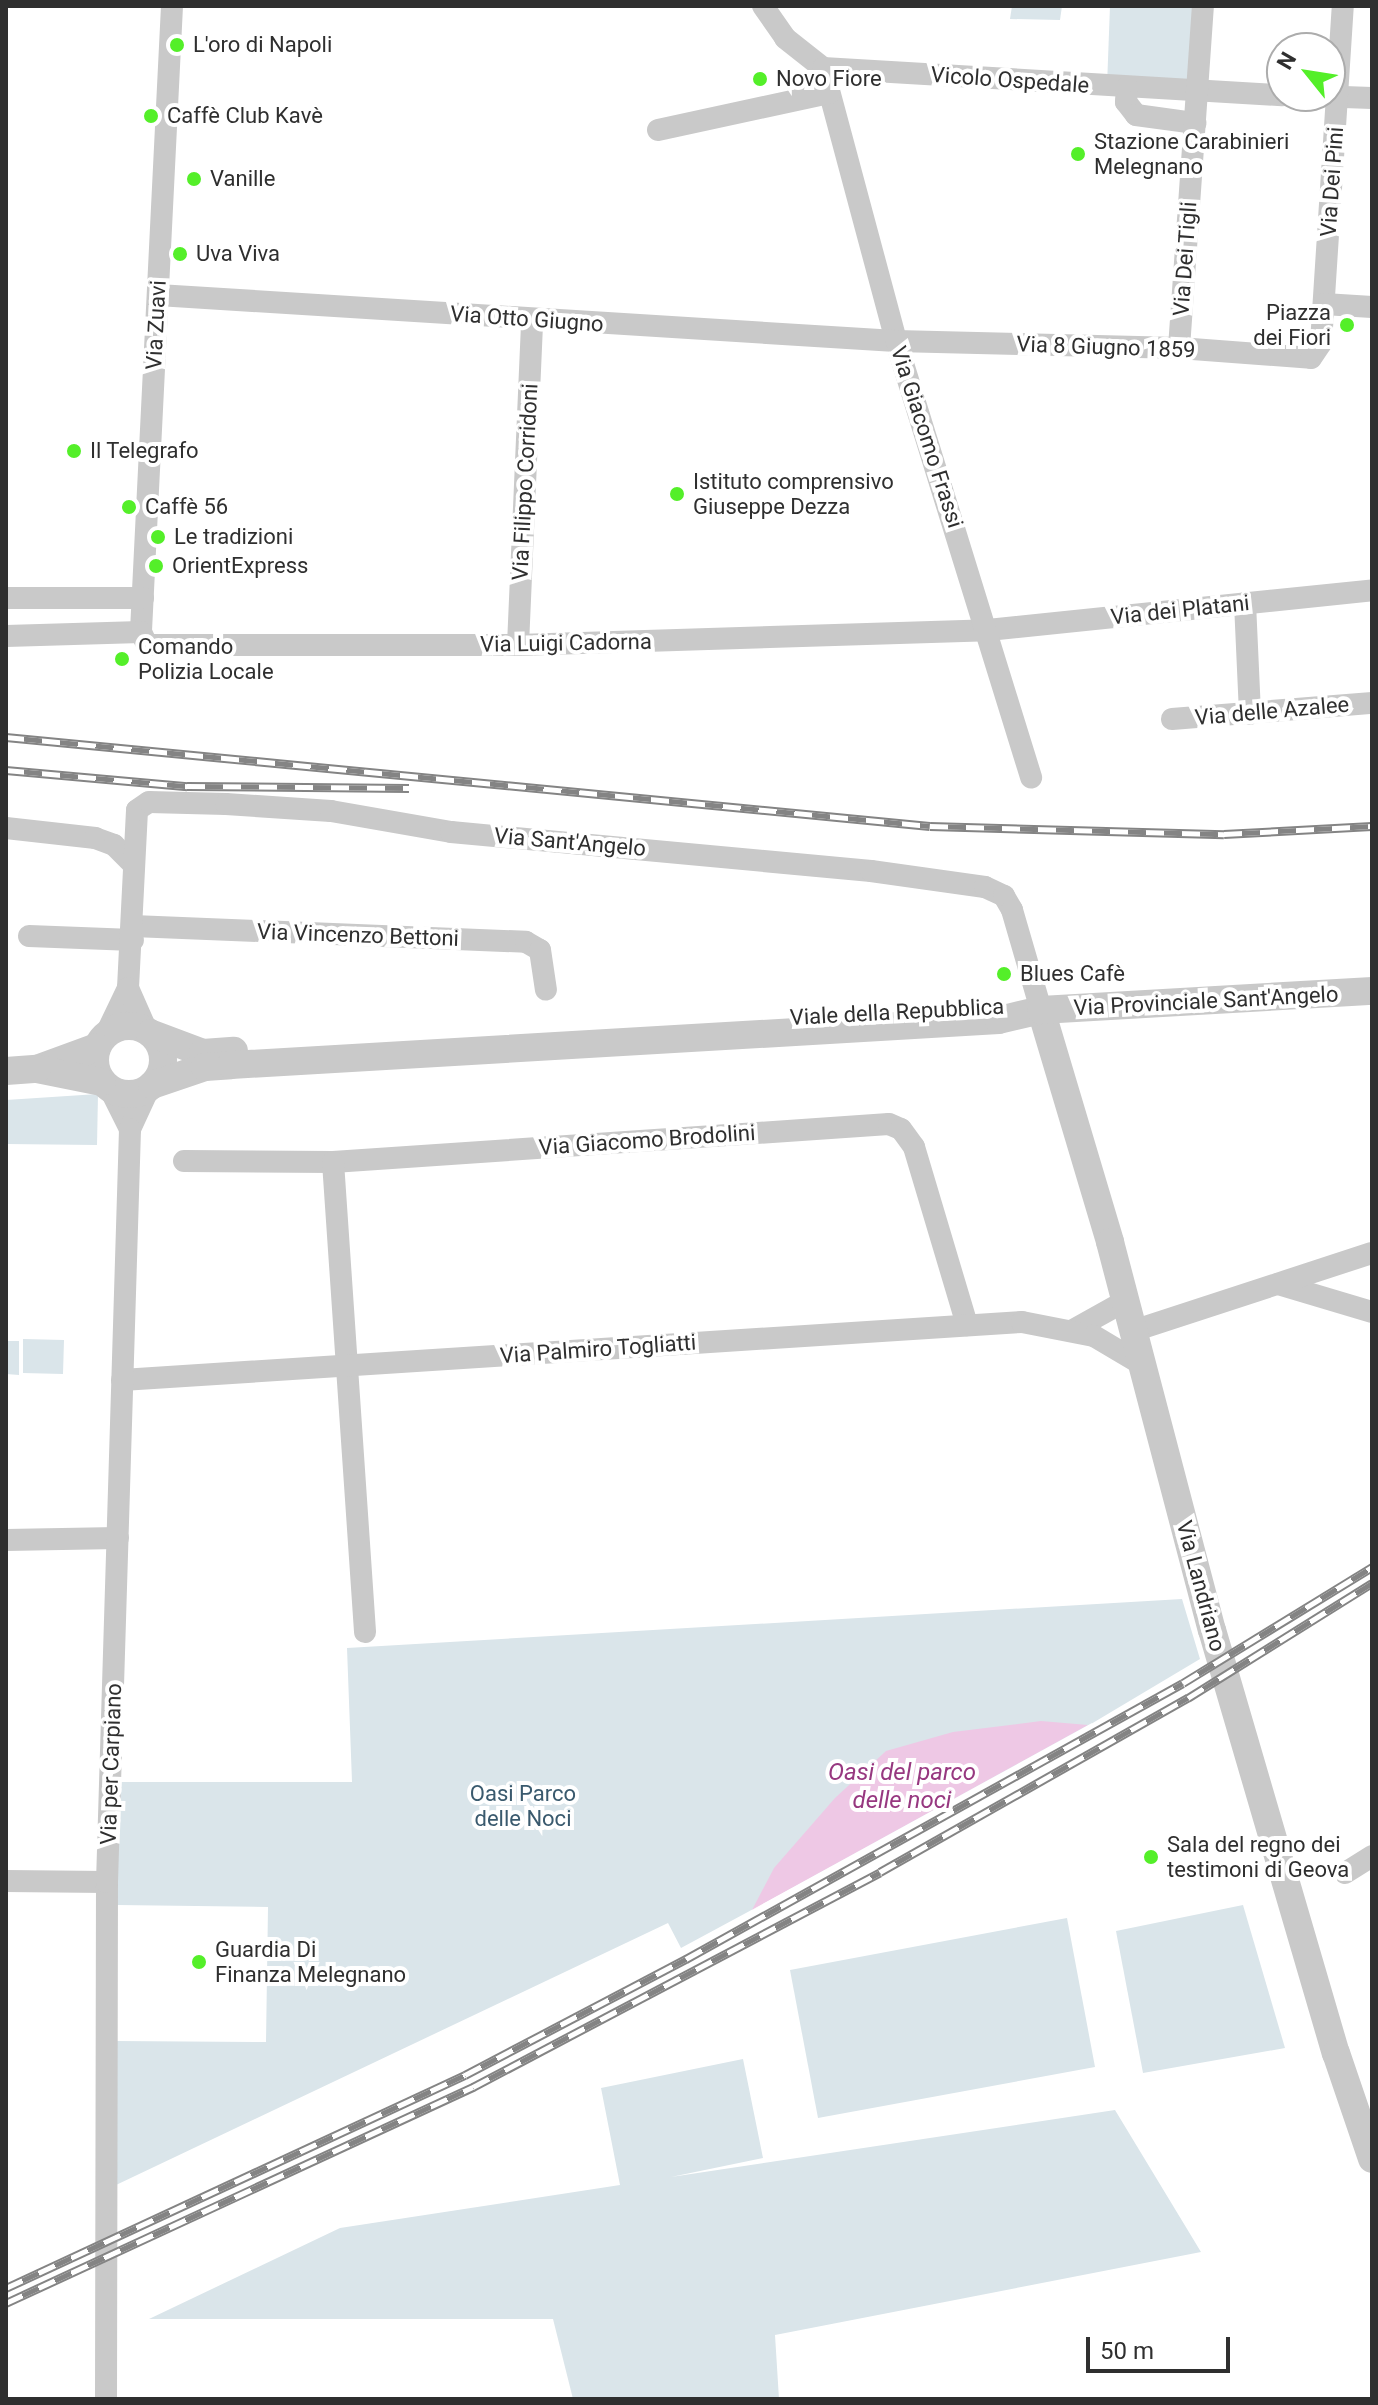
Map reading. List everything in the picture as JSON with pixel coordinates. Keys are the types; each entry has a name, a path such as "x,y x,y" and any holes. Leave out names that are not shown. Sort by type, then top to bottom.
{"street":[{"name":"Via Zuavi","path":"143,638 172,6"},
{"path":"763,6 779,32 823,68"},
{"path":"1197,92 1203,6"},
{"name":"Via Dei Pini","path":"1342,32 1343,6"},
{"name":"Vicolo Ospedale","path":"823,68 1266,94"},
{"name":"Via Giacomo Frassi","path":"823,68 896,341 988,630 1031,778"},
{"path":"1127,87 1126,102 1136,115 1195,123"},
{"name":"Via Dei Tigli","path":"1179,348 1197,92"},
{"path":"658,130 829,93"},
{"path":"1346,97 1372,98"},
{"name":"Via Dei Pini","path":"1314,356 1321,343 1337,112"},
{"name":"Via Otto Giugno","path":"158,295 896,341"},
{"path":"1324,304 1372,307"},
{"name":"Via Filippo Corridoni","path":"518,645 532,319"},
{"name":"Via 8 Giugno 1859","path":"896,341 1179,348 1314,356"},
{"name":"Via dei Platani","path":"988,630 1372,590"},
{"path":"6,598 143,598"},
{"path":"1245,603 1250,714"},
{"name":"Via Luigi Cadorna","path":"10,636 143,638 154,647 518,645 988,630"},
{"name":"Via delle Azalee","path":"1172,719 1372,703"},
{"name":"Via Sant'Angelo","path":"132,855 137,810 149,802 331,811 438,830 951,880 1004,896 1041,1010"},
{"path":"6,828 95,838 132,855 133,933 128,988 94,1060 106,1086"},
{"path":"29,936 133,933"},
{"name":"Via Vincenzo Bettoni","path":"133,933 526,942 540,950 546,990"},
{"path":"128,988 163,1058 151,1087"},
{"name":"Via Provinciale Sant'Angelo","path":"1041,1010 1372,991"},
{"name":"Viale della Repubblica","path":"37,1069 101,1040 122,1026 149,1032 203,1053 1009,1005 1041,1010"},
{"name":"Viale della Repubblica","path":"6,1071 37,1069 106,1086 129,1095 218,1066 999,1020 1041,1010"},
{"name":"Via Landriano","path":"1041,1010 1125,1301 1212,1630 1336,2053 1372,2159"},
{"name":"Via per Carpiano","path":"106,1086 130,1129"},
{"name":"Via per Carpiano","path":"106,2399 107,1882 130,1129 151,1087"},
{"name":"Via Giacomo Brodolini","path":"184,1161 333,1162 896,1126 914,1147 967,1325"},
{"path":"333,1162 365,1632"},
{"path":"1133,1331 1372,1253"},
{"path":"1278,1284 1372,1312"},
{"path":"1073,1330 1125,1301"},
{"name":"Via Palmiro Togliatti","path":"122,1380 1022,1322 1073,1330 1111,1343 1141,1364"},
{"path":"6,1540 118,1538"},
{"path":"1345,1873 1372,1856"},
{"path":"6,1881 107,1882"}],"green space":[{"path":"1012,6 1062,6 1060,20 1010,19"},
{"path":"1110,6 1203,6 1197,92 1107,86"},
{"path":"98,1094 97,1145 6,1144 6,1100"},
{"path":"23,1339 64,1340 63,1374 23,1373"},
{"path":"6,1341 19,1341 19,1375 6,1374"},
{"name":"Oasi Parco delle Noci","path":"1182,1599 1200,1659 1039,1755 681,1948 668,1923 116,2185 115,2041 266,2042 268,1907 117,1905 115,1782 352,1782 347,1648"},
{"path":"1243,1905 1285,2048 1143,2073 1116,1931"},
{"path":"1067,1918 1095,2067 818,2118 790,1970"},
{"path":"743,2059 763,2158 671,2177 1115,2110 1201,2252 775,2335 779,2399 573,2399 553,2319 149,2319 340,2228 620,2185 601,2088"}],"water":[{"name":"Oasi del parco delle noci","path":"1041,1721 1088,1725 752,1910 774,1868 835,1798 886,1751 953,1732"}],"pier":[{"path":"1092,1723 1090,1729 860,1857 748,1912"}],"railway":[{"path":"6,737 930,826 1224,834 1372,826"},
{"path":"6,770 187,786 409,788"},
{"path":"6,2288 465,2075 686,1959 1183,1683 1372,1567"},
{"path":"6,2303 473,2087 880,1872 1188,1698 1372,1583"}],"place":[{"name":"L'oro di Napoli","path":"177,45"},
{"name":"Novo Fiore","path":"760,79"},
{"name":"Caffè Club Kavè","path":"151,116"},
{"name":"Stazione Carabinieri Melegnano","path":"1078,154"},
{"name":"Vanille","path":"194,179"},
{"name":"Uva Viva","path":"180,254"},
{"name":"Piazza dei Fiori","path":"1347,325"},
{"name":"Il Telegrafo","path":"74,451"},
{"name":"Istituto comprensivo Giuseppe Dezza","path":"677,494"},
{"name":"Caffè 56","path":"129,507"},
{"name":"Le tradizioni","path":"158,537"},
{"name":"OrientExpress","path":"156,566"},
{"name":"Comando Polizia Locale","path":"122,659"},
{"name":"Blues Cafè","path":"1004,974"},
{"name":"Sala del regno dei testimoni di Geova","path":"1151,1857"},
{"name":"Guardia Di Finanza Melegnano","path":"199,1962"}]}
